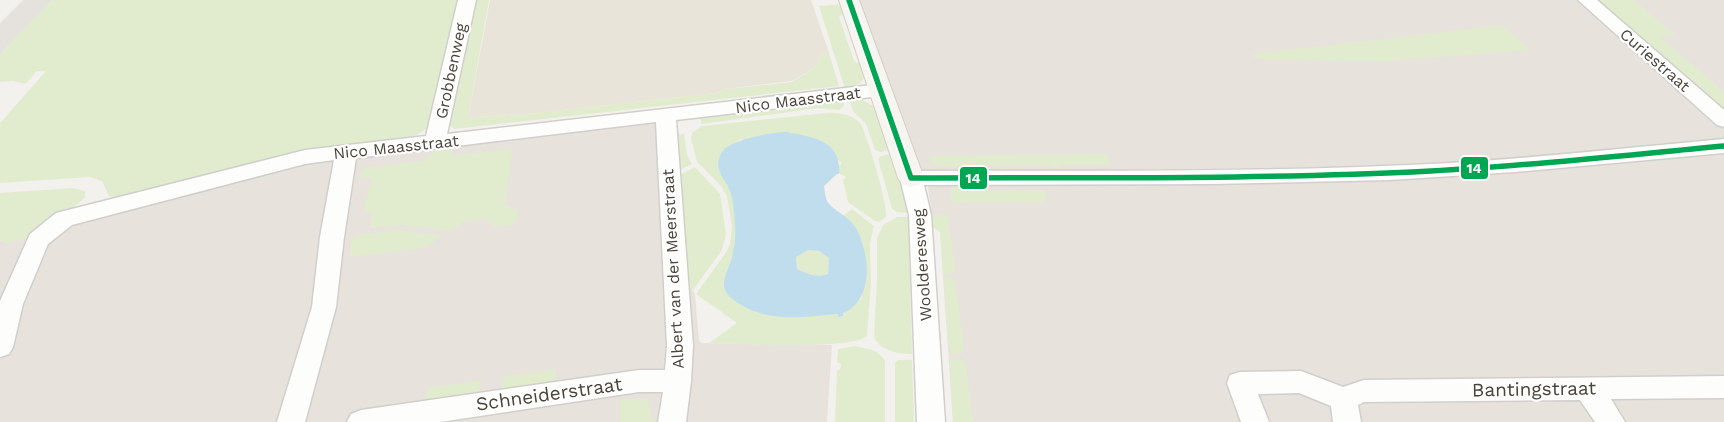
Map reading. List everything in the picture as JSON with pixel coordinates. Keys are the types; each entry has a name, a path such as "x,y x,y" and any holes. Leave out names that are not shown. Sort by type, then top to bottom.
{"street":[{"name":"Grobbenweg","path":"435,143 467,0"},
{"name":"Woolderesweg","path":"849,0 911,178 920,215 931,422"},
{"name":"Curiestraat","path":"1587,0 1724,121"},
{"name":"Nico Maasstraat","path":"0,347 11,304 38,240 64,219 280,162 346,152 880,90"},
{"name":"Albert van der Meerstraat","path":"666,115 680,346 678,381 672,422"},
{"path":"911,178 1170,177 1390,173 1530,164 1724,146"},
{"path":"291,422 324,307 332,237 346,152"},
{"name":"Schneiderstraat","path":"362,422 639,381 678,381"},
{"name":"Bantingstraat","path":"1255,422 1240,383 1301,382 1346,411 1352,394 1364,391 1724,386"},
{"path":"1587,388 1612,422"}],"shaded area":[{"path":"23,0 52,0 0,54 0,23"},
{"path":"490,0 811,0 829,53 820,54 816,67 792,81 725,89 715,93 507,116 507,114 468,118"},
{"path":"860,0 1724,0 1724,422 953,422 940,232 933,227 927,180 916,159 891,95"},
{"path":"672,109 688,290 693,290 695,296 699,341 702,343 832,345 827,422 0,422 0,241 31,234 45,220 313,150"}],"green space":[{"path":"52,0 460,0 429,127 413,137 312,150 271,158 119,198 109,196 102,181 90,177 0,183 0,123 46,71 37,71 25,84 13,81 0,82 0,54"},
{"path":"474,0 489,0 468,118 507,114 507,116 715,93 725,89 792,82 816,67 820,54 829,53 839,86 454,129 448,123"},
{"path":"1599,0 1634,0 1676,36 1659,36 1724,92 1724,112"},
{"path":"841,4 844,14 839,17 854,61 862,65 865,77 859,84 845,89 819,6"},
{"path":"1502,25 1530,50 1389,61 1263,60 1253,57 1254,54"},
{"path":"849,99 863,100 875,107 891,150 880,152 875,150 866,124 853,111"},
{"path":"843,100 844,106 839,110 819,108 701,124 700,117"},
{"path":"827,113 845,114 860,123 876,169 884,200 886,217 879,222 875,221 848,202 843,180 846,177 838,173 837,165 841,165 841,162 743,141 742,139 739,140 732,187 739,217 838,312 839,317 845,316 844,312 861,299 864,287 844,215 852,209 874,226 870,244 871,284 867,336 858,340 819,345 709,343 737,323 696,294 727,251 730,244 732,227 727,196 721,186 697,162 691,138 692,133 702,126"},
{"path":"684,134 687,155 692,164 678,171 675,135"},
{"path":"452,149 451,156 512,149 505,205 513,210 518,209 516,222 512,225 494,227 486,219 462,222 452,231 401,225 370,228 372,214 364,209 372,179 368,177 359,179 363,168 424,161 435,151"},
{"path":"892,154 906,195 908,213 897,212 892,209 878,159 881,156"},
{"path":"1107,154 1110,165 1062,165 1057,169 1047,165 941,166 930,161 929,158 932,156"},
{"path":"695,167 720,194 726,234 722,250 693,290 688,290 678,176"},
{"path":"975,186 982,190 1042,190 1045,192 1047,200 1044,202 955,203 951,201 950,188"},
{"path":"73,188 85,191 85,197 79,203 42,224 30,237 4,244 5,240 0,241 0,193"},
{"path":"935,215 948,215 955,271 951,274 943,274 940,232 933,227 933,217"},
{"path":"897,217 908,217 912,354 885,349 874,337 877,238 883,225"},
{"path":"398,230 443,236 423,248 350,257 352,238 358,235"},
{"path":"808,250 819,251 829,258 828,274 808,274 797,269 795,257"},
{"path":"944,278 952,278 955,281 964,349 961,354 953,354 948,344"},
{"path":"855,346 875,351 885,361 885,422 835,422 837,370 840,370 841,364 837,362 838,349"},
{"path":"953,359 965,361 973,422 953,422 950,362"},
{"path":"898,360 912,360 914,422 895,422 895,363"},
{"path":"556,369 555,383 502,392 503,377"},
{"path":"481,380 479,395 425,405 428,388"},
{"path":"620,400 648,400 651,419 661,420 660,422 620,422"}],"water":[{"path":"780,132 806,136 823,142 836,154 839,163 839,174 824,186 826,198 830,205 854,225 865,252 866,264 864,288 860,298 853,307 843,313 844,316 838,317 838,314 786,317 762,314 738,303 729,296 725,289 725,279 734,245 735,224 732,195 720,174 719,158 726,148 742,140","holes":["808,250 819,251 829,258 828,274 808,274 797,269 796,257"]}],"transit line":[{"name":"14","path":"849,0 911,178 1236,177 1366,174 1504,166 1724,146"}]}
